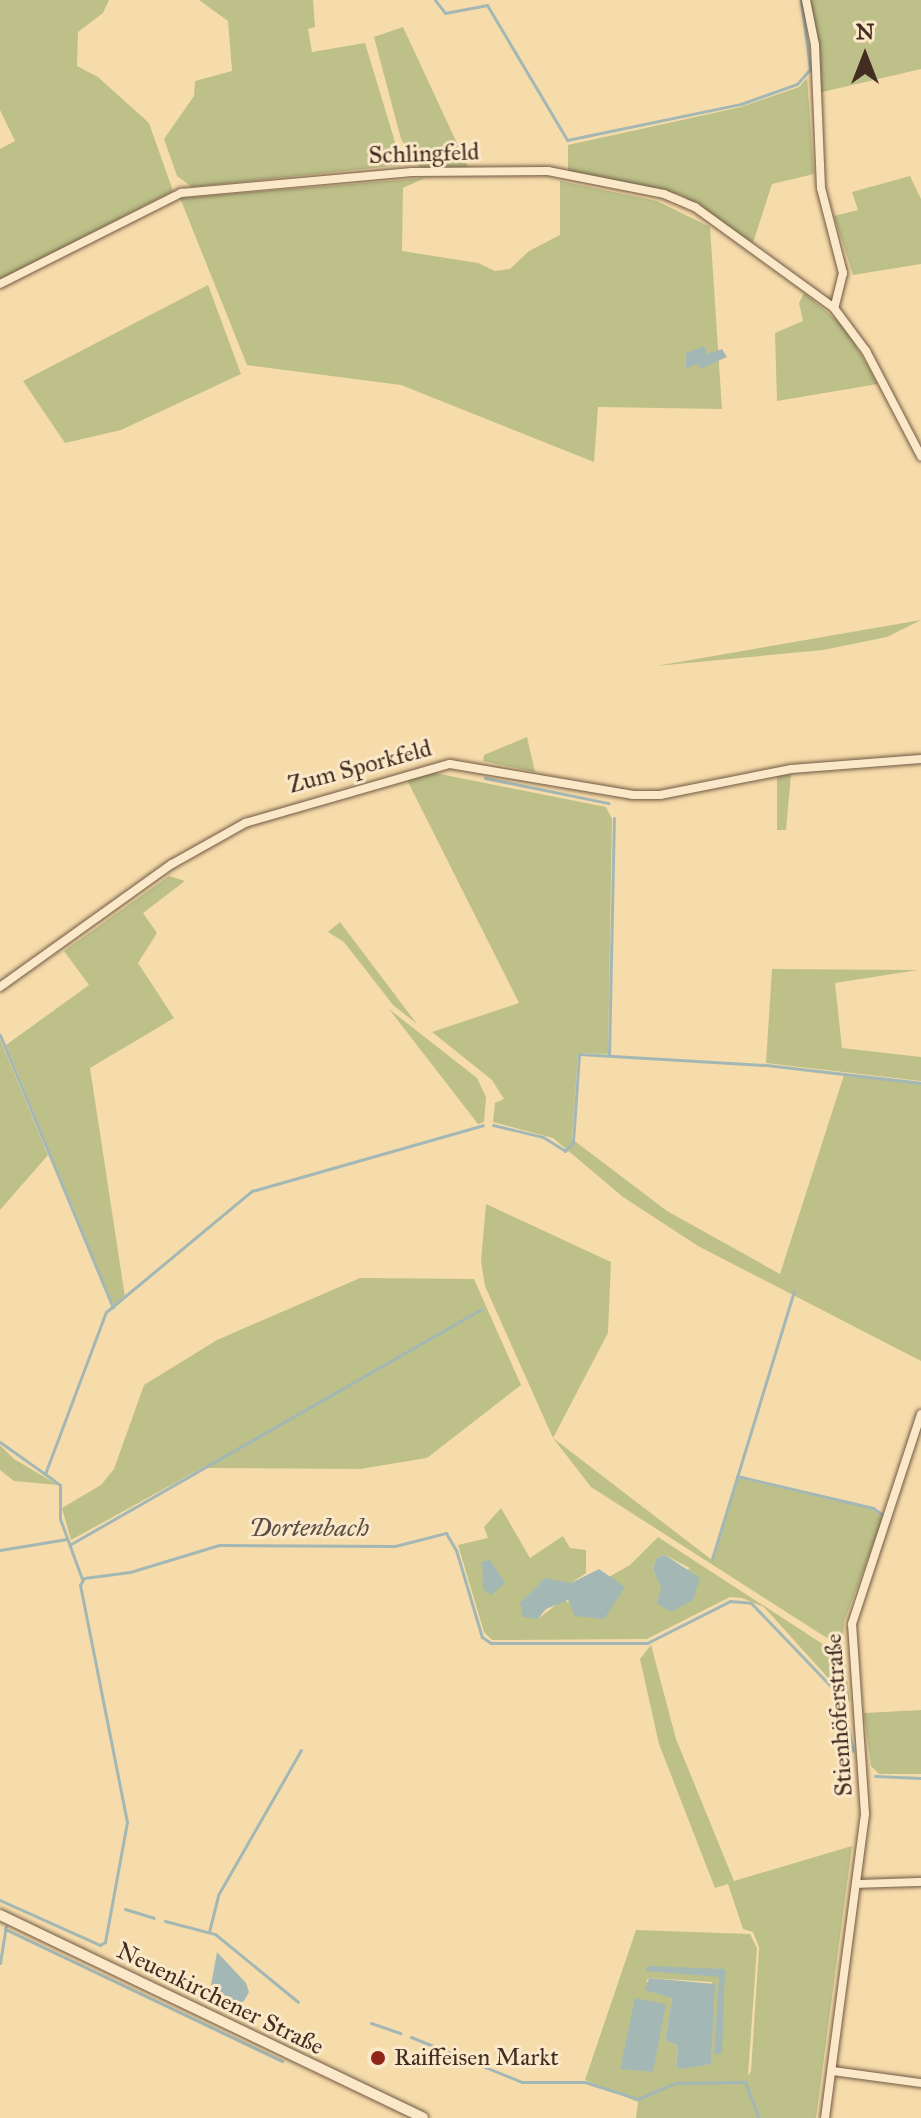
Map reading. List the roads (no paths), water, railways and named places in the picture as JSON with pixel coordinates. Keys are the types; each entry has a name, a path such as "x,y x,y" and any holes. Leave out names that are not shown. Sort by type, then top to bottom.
{"street":[{"path":"806,0 815,45 821,188 843,273 834,308 866,351 921,456"},
{"name":"Schlingfeld","path":"0,284 181,193 412,172 548,171 664,194 695,207 834,308"},
{"name":"Zum Sporkfeld","path":"0,987 172,864 245,823 450,764 647,795 687,793 818,765 921,759"},
{"name":"Stienhöferstraße","path":"825,2118 866,1784 852,1624 921,1414"},
{"path":"856,1884 921,1882"},
{"name":"Neuenkirchener Straße","path":"0,1915 397,2112 423,2118"},
{"path":"833,2071 921,2083"}],"waterway":[{"path":"435,0 445,13 487,5 567,140 741,104 797,84 810,69"},
{"path":"801,0 810,68"},
{"path":"485,778 608,803"},
{"path":"609,1054 614,818"},
{"path":"0,1035 113,1308"},
{"path":"493,1125 543,1137 565,1151 573,1142 579,1054 766,1065 921,1083"},
{"path":"82,1579 60,1519 60,1485 45,1474 106,1312 252,1191 483,1125"},
{"path":"712,1559 794,1291"},
{"path":"71,1544 481,1309"},
{"path":"0,1442 45,1474"},
{"path":"737,1476 873,1508 884,1516"},
{"name":"Dortenbach","path":"0,1900 100,1945 105,1942 127,1822 80,1585 84,1578 130,1572 219,1545 395,1546 446,1533 456,1550 482,1637 491,1643 647,1643 730,1601 751,1603 842,1698 853,1751"},
{"path":"0,1550 67,1539"},
{"path":"209,1932 218,1895 301,1750"},
{"path":"875,1776 921,1778"},
{"path":"125,1909 154,1918"},
{"path":"165,1921 215,1934 298,2002"},
{"path":"0,1963 6,1926"},
{"path":"5,1929 282,2061"},
{"path":"371,2023 400,2033"},
{"path":"411,2037 522,2082 585,2082 638,2099 675,2083 745,2082 759,2118"}],"place":[{"name":"Raiffeisen Markt","path":"378,2058"}]}
